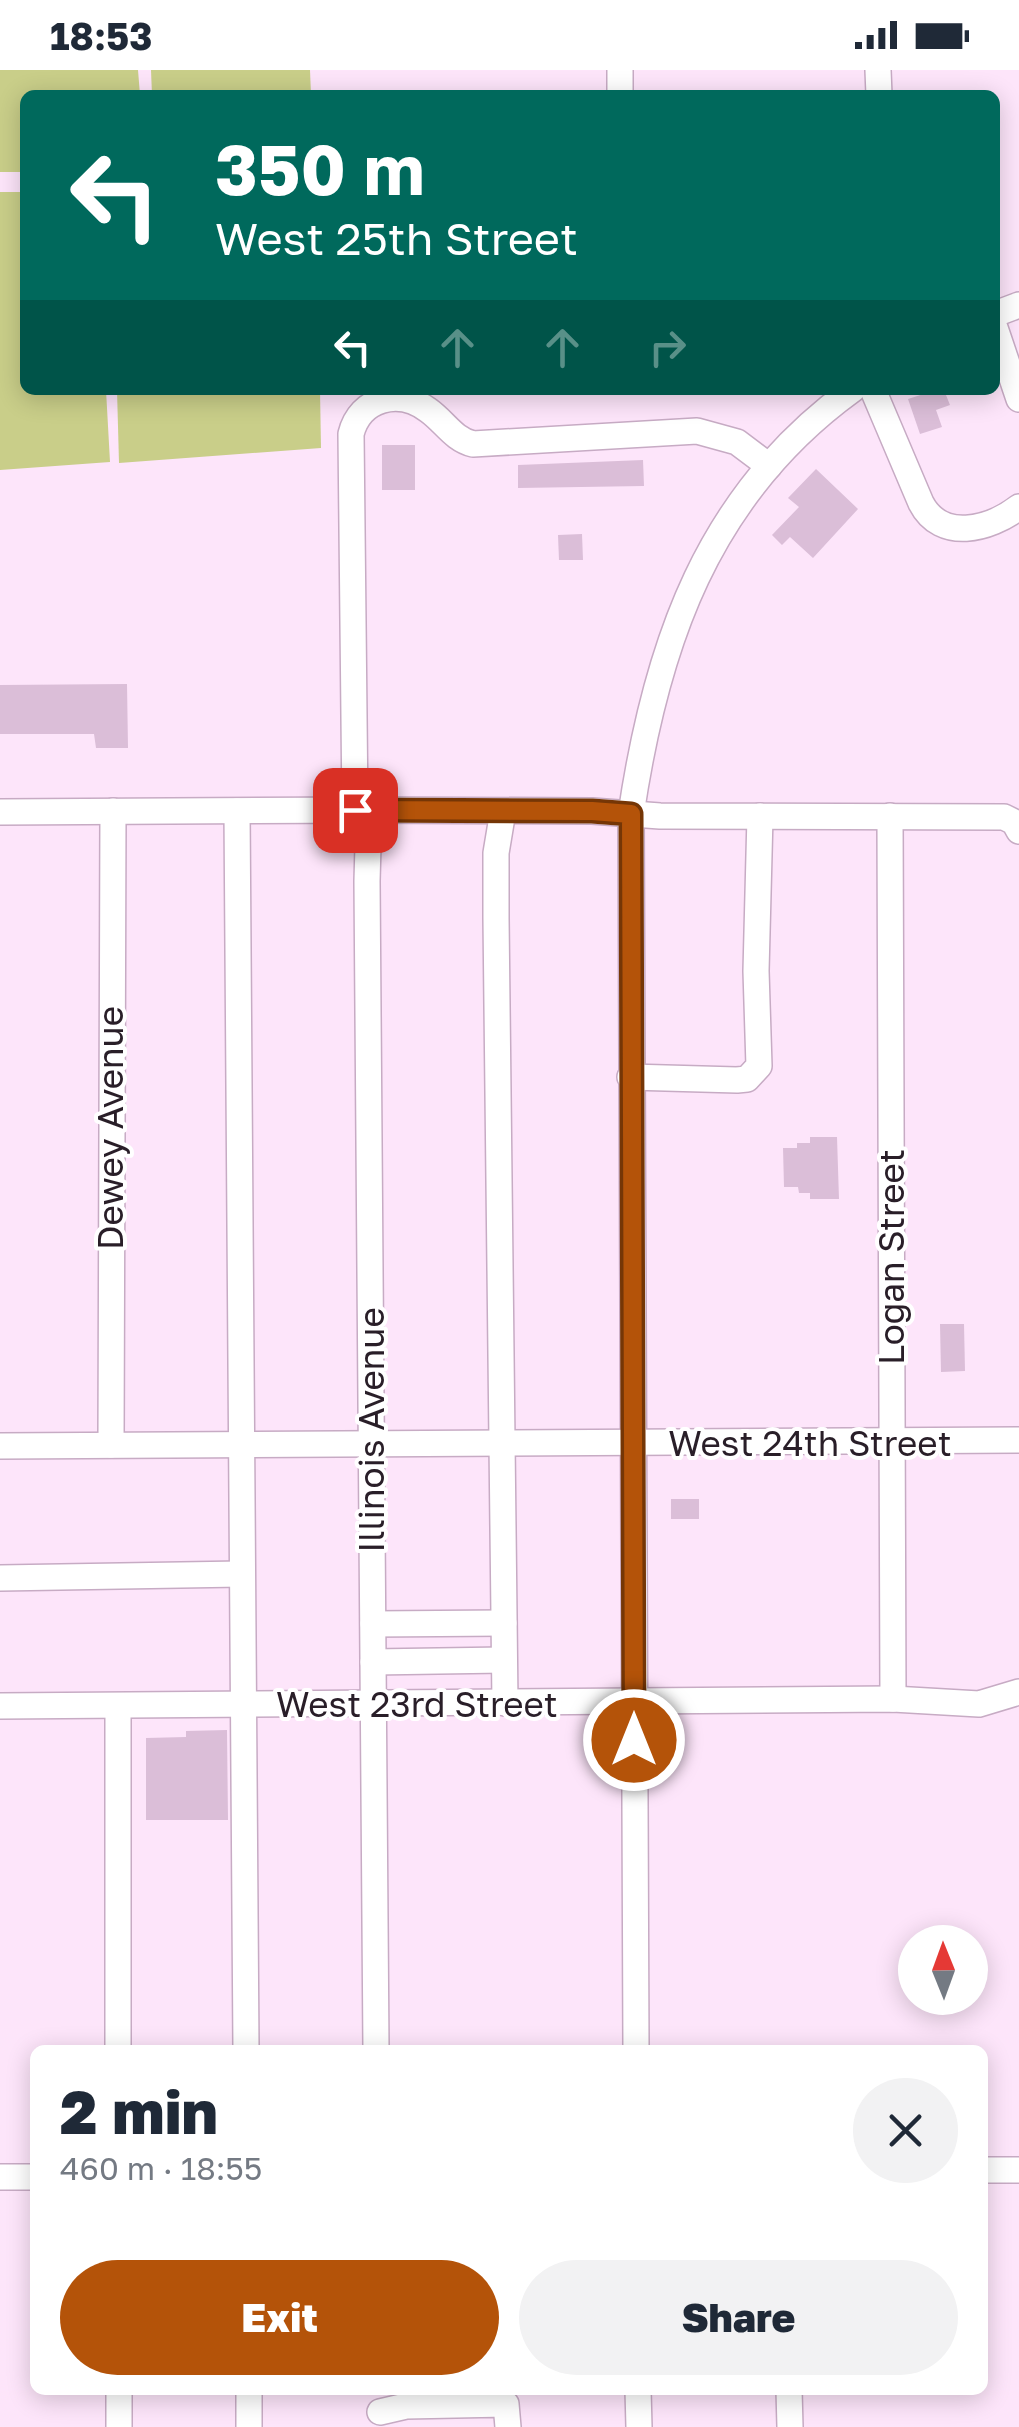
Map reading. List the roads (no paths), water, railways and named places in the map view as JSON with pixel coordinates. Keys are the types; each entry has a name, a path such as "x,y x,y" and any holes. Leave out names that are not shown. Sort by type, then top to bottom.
{"street":[{"path":"1000,343 1019,398"},
{"path":"636,2045 631,814 654,691 688,591 735,510 769,466 846,395"},
{"path":"875,395 927,516 940,526 955,530 978,525 1019,507"},
{"name":"Illinois Avenue","path":"376,2045 367,881 351,434 355,420 376,400 408,400 426,408 460,441 553,449 698,431 737,442 769,466"},
{"name":"Dewey Avenue","path":"111,1445 113,811"},
{"path":"236,811 246,2045"},
{"path":"503,811 496,853 496,918 505,1703"},
{"path":"0,812 503,811 1014,821"},
{"path":"630,1077 737,1080 747,1079 760,1066 756,971 760,816"},
{"name":"Logan Street","path":"890,816 893,1699"},
{"name":"West 24th Street","path":"0,1446 892,1444 1019,1440"},
{"path":"0,1578 241,1574"},
{"path":"373,1624 504,1623"},
{"path":"374,1662 504,1660"},
{"name":"West 23rd Street","path":"0,1706 893,1699 979,1704 1019,1692"},
{"path":"118,1706 118,2045"},
{"path":"988,2170 1019,2170"},
{"path":"0,2178 30,2178"},
{"path":"118,2395 119,2427"},
{"path":"249,2395 249,2427"},
{"path":"638,2395 639,2427"},
{"path":"788,2395 790,2427"},
{"path":"380,2410 506,2404 509,2409"}]}
